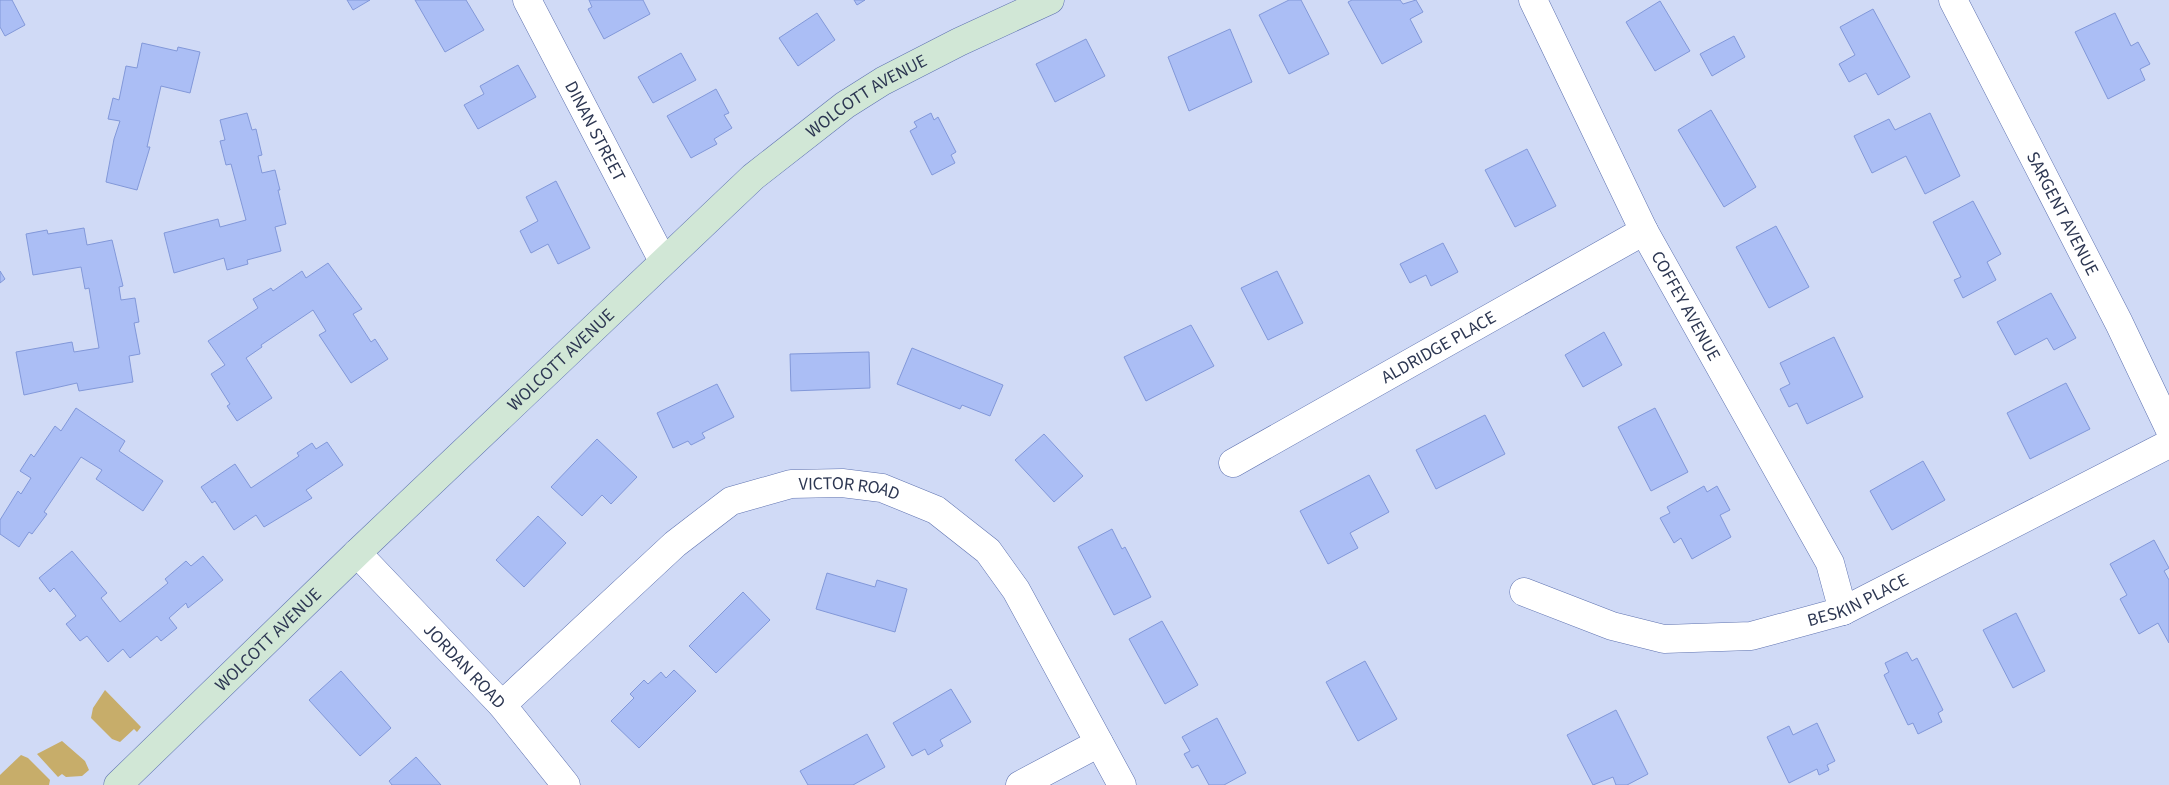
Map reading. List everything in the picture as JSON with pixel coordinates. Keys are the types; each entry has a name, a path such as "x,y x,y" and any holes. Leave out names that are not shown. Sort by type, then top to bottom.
{"main road":[{"name":"WOLCOTT AVENUE","path":"118,785 357,553 753,177 845,105 883,81 1010,8 1050,0"}],"street":[{"name":"DINAN STREET","path":"527,0 663,261"},
{"name":"COFFEY AVENUE","path":"1533,0 1644,231 1830,563 1843,611"},
{"name":"SARGENT AVENUE","path":"1953,0 2119,323 2169,428"},
{"name":"ALDRIDGE PLACE","path":"1233,463 1644,231"},
{"name":"BESKIN PLACE","path":"1524,592 1612,626 1664,640 1751,636 1843,611 2169,444"},
{"name":"VICTOR ROAD","path":"502,705 675,544 731,501 791,484 842,483 882,488 936,510 988,551 1016,590 1122,785"},
{"name":"JORDAN ROAD","path":"357,553 502,705 566,785"},
{"path":"1020,785 1100,743"}],"shaded area":[{"path":"105,690 141,727 137,732 134,729 120,742 112,739 91,718 93,708"},
{"path":"62,741 85,761 89,770 82,776 66,777 62,774 58,777 37,754"},
{"path":"21,755 28,758 50,780 49,785 0,785 0,775"}],"building":[{"path":"0,0 12,0 25,25 5,36 0,27"},
{"path":"347,0 370,0 353,10"},
{"path":"415,0 466,0 484,30 445,52"},
{"path":"589,0 643,0 650,14 604,39 588,9 592,7"},
{"path":"854,0 865,0 857,5"},
{"path":"1289,0 1301,0 1329,54 1289,74 1259,15"},
{"path":"1352,0 1400,0 1403,4 1416,0 1423,12 1410,19 1422,42 1382,64 1348,2"},
{"path":"1660,1 1690,51 1655,71 1626,22"},
{"path":"1873,9 1910,77 1878,95 1866,73 1849,82 1839,64 1855,55 1840,27"},
{"path":"817,13 835,40 798,66 779,38"},
{"path":"2115,13 2131,46 2138,42 2150,64 2140,69 2145,80 2108,99 2075,32"},
{"path":"1230,29 1252,82 1189,111 1168,57"},
{"path":"1734,36 1745,57 1712,76 1700,54"},
{"path":"1086,39 1105,76 1055,102 1036,64"},
{"path":"142,43 177,51 178,47 200,52 190,93 161,86 147,147 150,147 137,190 106,182 114,139 120,121 108,119 113,98 119,100 126,66 137,68"},
{"path":"681,53 696,80 653,103 638,77"},
{"path":"518,65 536,97 478,129 464,105 484,94 480,86"},
{"path":"716,89 729,113 724,115 732,128 714,139 717,144 691,158 667,116"},
{"path":"1711,110 1756,187 1724,207 1678,130"},
{"path":"247,113 252,130 256,129 262,155 258,156 262,173 275,170 280,190 278,190 286,224 275,227 281,251 247,260 248,264 227,270 224,258 174,273 164,233 218,219 220,227 246,220 231,164 226,165 220,141 225,140 220,120"},
{"path":"931,113 934,120 938,117 956,152 951,155 955,163 932,175 910,131 917,127 914,122"},
{"path":"1930,113 1960,176 1925,194 1906,156 1872,173 1854,136 1889,119 1895,130"},
{"path":"1527,149 1556,206 1515,227 1485,170"},
{"path":"556,181 590,248 558,264 548,244 531,253 520,231 538,221 526,197"},
{"path":"1973,201 2001,254 1987,262 1996,280 1963,298 1954,280 1961,277 1933,222"},
{"path":"1776,226 1809,287 1769,308 1736,247"},
{"path":"84,228 87,245 112,240 123,286 119,287 121,300 135,298 139,322 134,323 140,354 129,356 133,382 79,391 77,383 24,395 16,352 72,342 74,352 99,348 89,288 85,289 81,267 33,275 26,234 47,230 48,234"},
{"path":"1443,243 1458,272 1431,286 1426,275 1410,283 1400,264"},
{"path":"328,263 362,309 353,314 371,342 375,339 388,359 351,383 319,335 326,331 313,310 261,345 262,347 246,358 272,398 237,421 227,406 230,404 211,374 225,365 208,341 258,308 253,299 271,288 273,291 302,271 306,278"},
{"path":"0,271 5,279 0,283"},
{"path":"1277,271 1303,323 1268,340 1241,288"},
{"path":"2051,293 2076,338 2054,350 2047,338 2015,355 1997,322"},
{"path":"1191,325 1214,366 1146,401 1124,357"},
{"path":"1604,332 1622,365 1583,387 1565,355"},
{"path":"1834,337 1863,397 1807,424 1797,403 1789,407 1780,389 1790,384 1780,363"},
{"path":"912,348 1003,385 990,416 962,405 960,409 897,384"},
{"path":"869,352 870,388 791,391 790,354"},
{"path":"2066,383 2090,429 2030,459 2007,413"},
{"path":"717,384 734,417 702,433 705,438 691,445 688,441 673,448 657,413"},
{"path":"76,408 125,441 119,451 163,481 143,511 96,479 102,470 81,457 44,512 47,514 32,534 29,532 19,547 0,534 0,520 18,491 21,494 31,478 20,471 31,454 34,457 55,426 61,431"},
{"path":"1655,408 1688,472 1651,491 1618,427"},
{"path":"1485,415 1505,454 1436,489 1416,450"},
{"path":"1044,434 1083,476 1054,502 1015,460"},
{"path":"597,439 637,477 611,504 602,495 582,516 551,487"},
{"path":"327,442 343,465 306,490 312,498 264,527 256,515 234,530 215,501 212,503 201,487 235,464 251,488 299,456 297,453 312,443 316,449"},
{"path":"1923,461 1945,500 1892,530 1870,491"},
{"path":"1369,475 1389,512 1350,533 1358,548 1328,564 1300,511"},
{"path":"1704,486 1707,492 1717,486 1730,510 1720,515 1731,537 1692,559 1681,538 1674,543 1660,518 1670,513 1667,507"},
{"path":"538,516 566,543 524,587 496,560"},
{"path":"1112,529 1122,549 1125,547 1151,597 1114,615 1078,547"},
{"path":"2154,540 2169,568 2164,571 2169,580 2169,643 2158,623 2139,634 2120,599 2127,595 2110,564"},
{"path":"72,551 107,593 101,598 120,622 168,583 165,579 186,561 191,566 203,556 223,580 188,608 186,603 169,618 177,628 161,641 157,636 130,658 123,649 108,662 87,636 80,641 66,624 76,616 54,588 50,592 39,578"},
{"path":"827,573 875,587 877,580 907,589 895,632 816,609"},
{"path":"743,592 770,620 716,673 689,646"},
{"path":"2016,613 2045,671 2013,688 1983,630"},
{"path":"1162,621 1198,685 1165,704 1129,639"},
{"path":"1907,652 1912,661 1917,658 1943,710 1938,713 1942,722 1918,734 1913,723 1908,725 1884,675 1889,672 1885,663"},
{"path":"1365,661 1397,719 1358,741 1326,682"},
{"path":"674,670 696,691 639,748 611,721 634,698 630,694 644,680 648,684 661,672 666,678"},
{"path":"341,671 391,728 360,756 309,700"},
{"path":"951,689 971,722 940,740 943,746 928,755 925,749 912,756 893,723"},
{"path":"1616,710 1648,774 1627,785 1616,785 1613,777 1593,785 1567,735"},
{"path":"1217,718 1246,773 1224,785 1209,785 1198,765 1192,768 1184,754 1190,751 1182,737"},
{"path":"1817,723 1835,761 1827,765 1829,770 1819,775 1817,769 1789,783 1767,737 1789,726 1793,735"},
{"path":"867,734 885,767 853,785 808,785 800,771"},
{"path":"416,757 441,785 392,785 389,781"}]}
